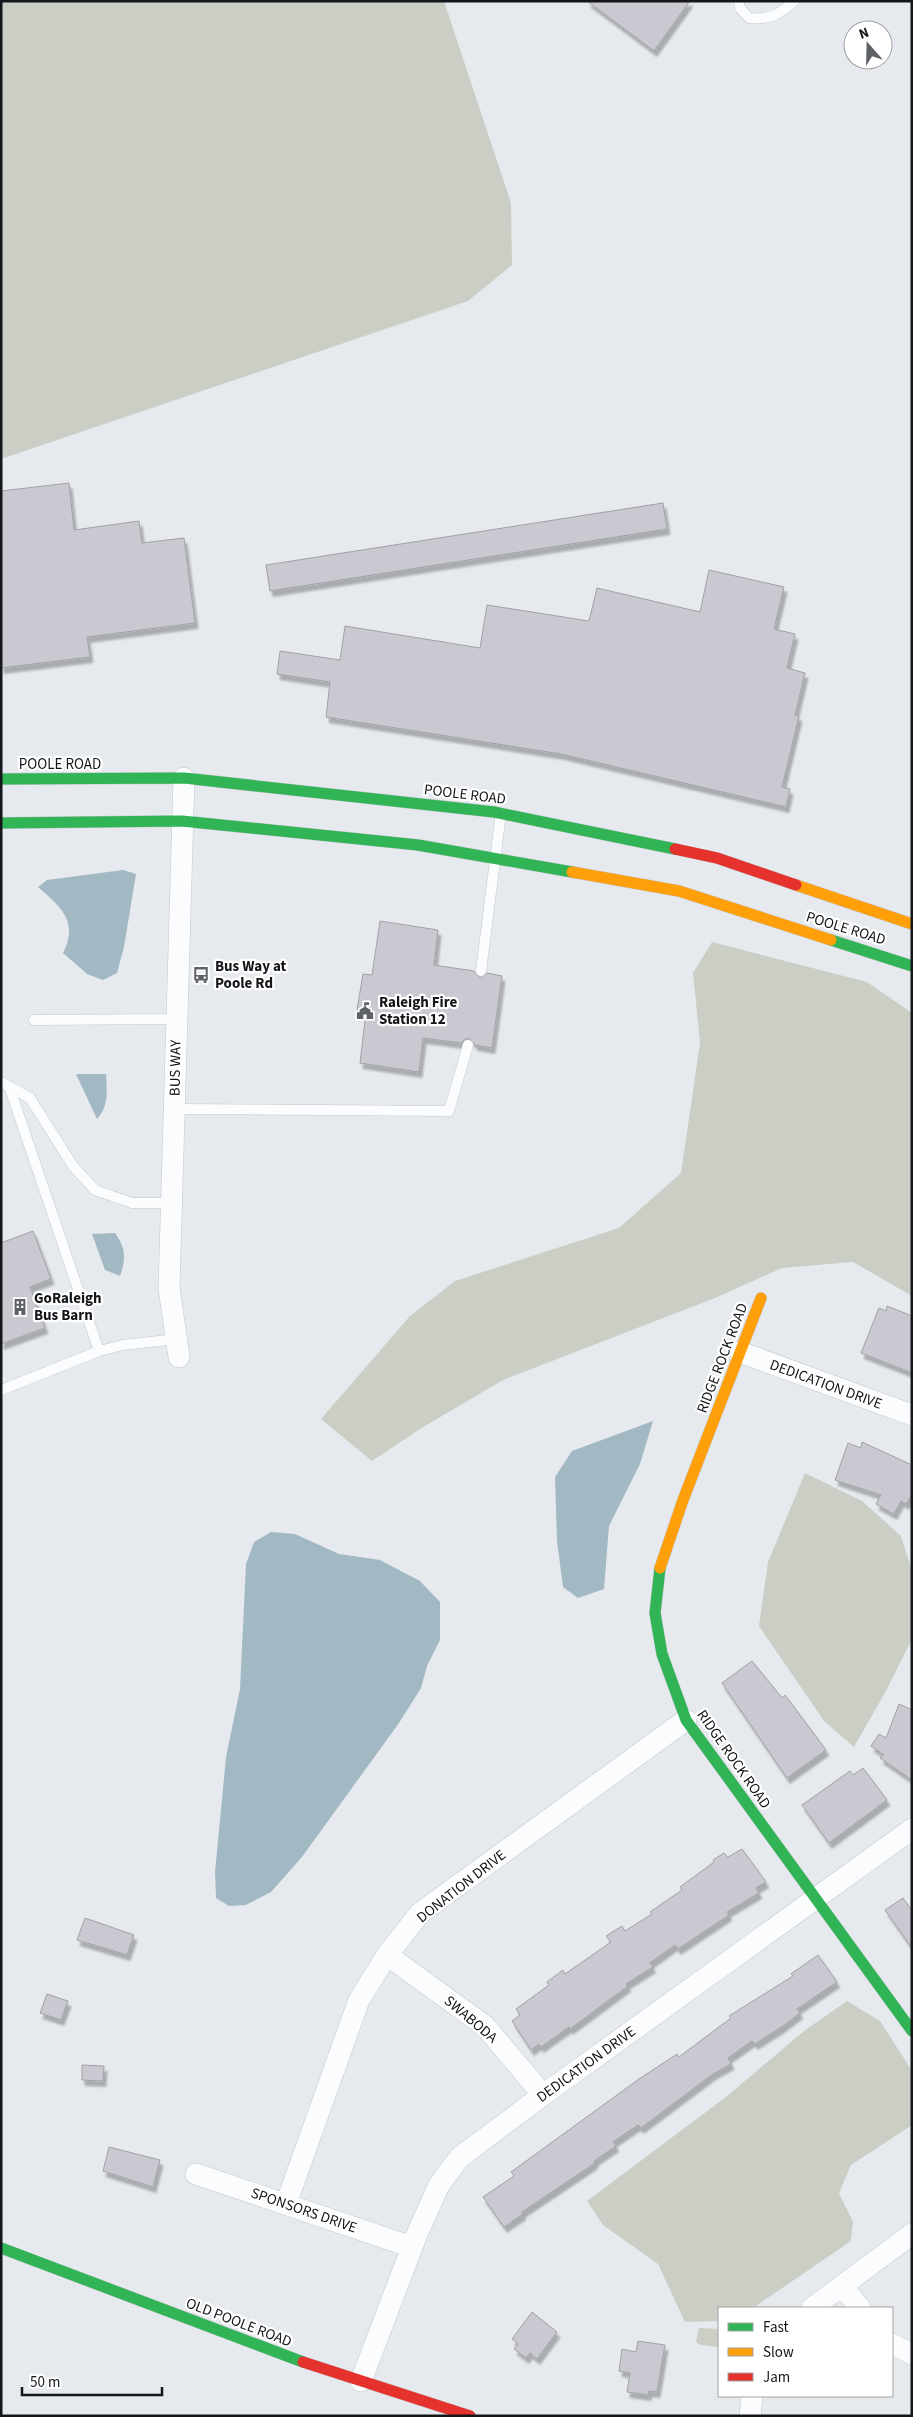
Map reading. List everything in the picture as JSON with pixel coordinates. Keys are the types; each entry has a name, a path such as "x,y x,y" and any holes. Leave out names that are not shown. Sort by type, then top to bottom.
{"main road":[{"name":"POOLE ROAD","path":"1,780 184,778 502,813 717,858 905,925"},
{"name":"POOLE ROAD","path":"1,823 182,821 418,845 679,891 897,954 912,966"},
{"name":"RIDGE ROCK ROAD","path":"761,1298 660,1567 655,1613 662,1654 686,1720 756,1819 816,1898 912,2031"},
{"name":"OLD POOLE ROAD","path":"1,2248 281,2355 470,2416"}],"street":[{"name":"BUS WAY","path":"178,1348 169,1288 184,778"},
{"name":"DEDICATION DRIVE","path":"740,1352 912,1415"},
{"name":"DONATION DRIVE","path":"286,2204 359,2000 387,1955 420,1914 686,1720"},
{"name":"DEDICATION DRIVE","path":"361,2381 412,2248 440,2185 459,2158 543,2095 912,1829"},
{"name":"SWABODA","path":"387,1955 485,2026 543,2095"},
{"name":"SPONSORS DRIVE","path":"196,2174 412,2248"},
{"path":"813,2307 912,2234"},
{"path":"842,2286 859,2307"},
{"path":"893,2344 912,2354"},
{"path":"750,2416 752,2397"}],"lane":[{"path":"739,1 740,8 749,18 765,20 786,9 794,1"},
{"path":"481,971 494,858 502,813"},
{"path":"34,1020 177,1019"},
{"path":"174,1109 449,1111 468,1045"},
{"path":"5,1084 30,1098 73,1166 95,1190 132,1203 172,1203"},
{"path":"5,1084 99,1351"},
{"path":"1,1390 99,1351 123,1345 178,1348"}],"shaded area":[{"path":"1,1 444,1 511,203 512,265 468,301 1,459"},
{"path":"712,942 867,982 912,1013 912,1296 853,1262 782,1268 715,1298 503,1380 420,1429 372,1461 321,1419 410,1316 455,1281 619,1228 681,1173 700,1043 693,973"},
{"path":"805,1473 862,1501 901,1536 912,1571 912,1639 886,1691 854,1747 824,1721 759,1626 768,1562"},
{"path":"847,2001 880,2021 912,2071 912,2125 851,2165 839,2193 853,2222 851,2241 754,2307 718,2307 718,2321 685,2322 658,2264 603,2225 587,2201 726,2097 804,2031"},
{"path":"699,2328 718,2329 718,2347 700,2345 696,2342"}],"water":[{"path":"123,870 136,874 124,947 117,973 103,980 87,974 63,953 69,932 65,916 54,901 38,887 47,880"},
{"path":"76,1074 106,1074 107,1092 104,1109 97,1119"},
{"path":"115,1233 124,1254 120,1276 105,1270 92,1234"},
{"path":"653,1421 640,1464 609,1526 604,1589 578,1598 563,1587 557,1541 555,1477 572,1451"},
{"path":"271,1532 295,1534 339,1554 380,1560 420,1581 440,1602 440,1640 427,1666 421,1688 399,1723 302,1857 271,1892 246,1905 229,1906 216,1898 215,1872 226,1757 240,1689 246,1564 254,1542"}],"building":[{"path":"587,1 690,1 654,51"},
{"path":"69,483 74,530 139,521 142,543 184,538 195,623 87,637 90,657 1,668 1,491"},
{"path":"663,503 667,529 270,591 266,565"},
{"path":"709,570 784,587 774,629 795,634 787,668 805,673 795,715 799,716 782,787 790,789 786,807 561,754 326,717 330,682 277,674 280,651 340,660 345,626 480,648 487,605 589,621 597,588 700,612"},
{"path":"380,921 438,930 434,965 474,971 480,978 487,973 502,976 492,1048 475,1045 469,1038 461,1043 423,1038 419,1072 360,1063 366,1012 357,1010 363,974 372,975"},
{"name":"GoRaleigh Bus Barn","path":"33,1231 51,1279 30,1287 45,1328 1,1344 1,1243"},
{"path":"887,1306 912,1316 912,1373 861,1353 879,1308 886,1311"},
{"path":"862,1442 912,1465 912,1495 906,1504 901,1501 894,1514 876,1504 881,1495 835,1480 848,1443 861,1448"},
{"path":"752,1661 782,1698 785,1695 826,1750 787,1778 722,1683"},
{"path":"899,1704 912,1710 912,1780 880,1758 884,1755 871,1746 879,1734 886,1738"},
{"path":"863,1768 887,1800 829,1843 802,1805 850,1771 853,1775"},
{"path":"742,1849 766,1882 756,1888 759,1893 727,1912 729,1915 678,1949 675,1945 650,1963 653,1967 626,1984 628,1986 570,2029 569,2027 541,2047 539,2044 531,2050 512,2021 520,2015 516,2009 549,1985 547,1982 563,1970 565,1974 611,1942 606,1936 622,1926 625,1931 652,1914 650,1912 682,1890 680,1887 714,1862 713,1860 724,1853 728,1857"},
{"path":"903,1898 912,1911 912,1948 885,1910"},
{"path":"85,1918 134,1935 127,1955 77,1940"},
{"path":"818,1955 837,1982 797,2009 800,2013 783,2026 755,2044 752,2041 728,2058 731,2064 713,2074 641,2128 638,2125 613,2142 616,2146 594,2161 595,2163 522,2212 523,2214 504,2227 483,2197 514,2176 511,2172 639,2079 677,2054 679,2057 731,2018 729,2016 793,1976 791,1974"},
{"path":"47,1994 68,2001 61,2020 40,2013"},
{"path":"82,2065 104,2066 103,2081 82,2080"},
{"path":"109,2147 160,2160 153,2187 103,2171"},
{"path":"532,2312 557,2332 537,2359 530,2353 526,2358 514,2349 518,2344 512,2339"},
{"path":"638,2341 665,2345 657,2392 649,2391 648,2395 627,2392 630,2373 619,2371 622,2349 636,2352"}],"traffic: fast":[{"path":"1,779 184,778 494,812 675,849"},
{"path":"1,823 182,821 418,845 572,872"},
{"path":"831,940 912,966"},
{"path":"660,1568 655,1613 662,1654 686,1720 912,2031"},
{"path":"1,2248 303,2362"}],"traffic: slow":[{"path":"572,872 679,891 831,940"},
{"path":"796,885 912,924"},
{"path":"660,1568 683,1500 761,1298"}],"traffic: jam":[{"path":"675,849 717,858 796,885"},
{"path":"303,2362 470,2416"}],"place":[{"name":"Bus Way at Poole Rd","path":"201,975"},
{"name":"Raleigh Fire Station 12","path":"365,1011"},
{"name":"GoRaleigh Bus Barn","path":"20,1307"}]}
